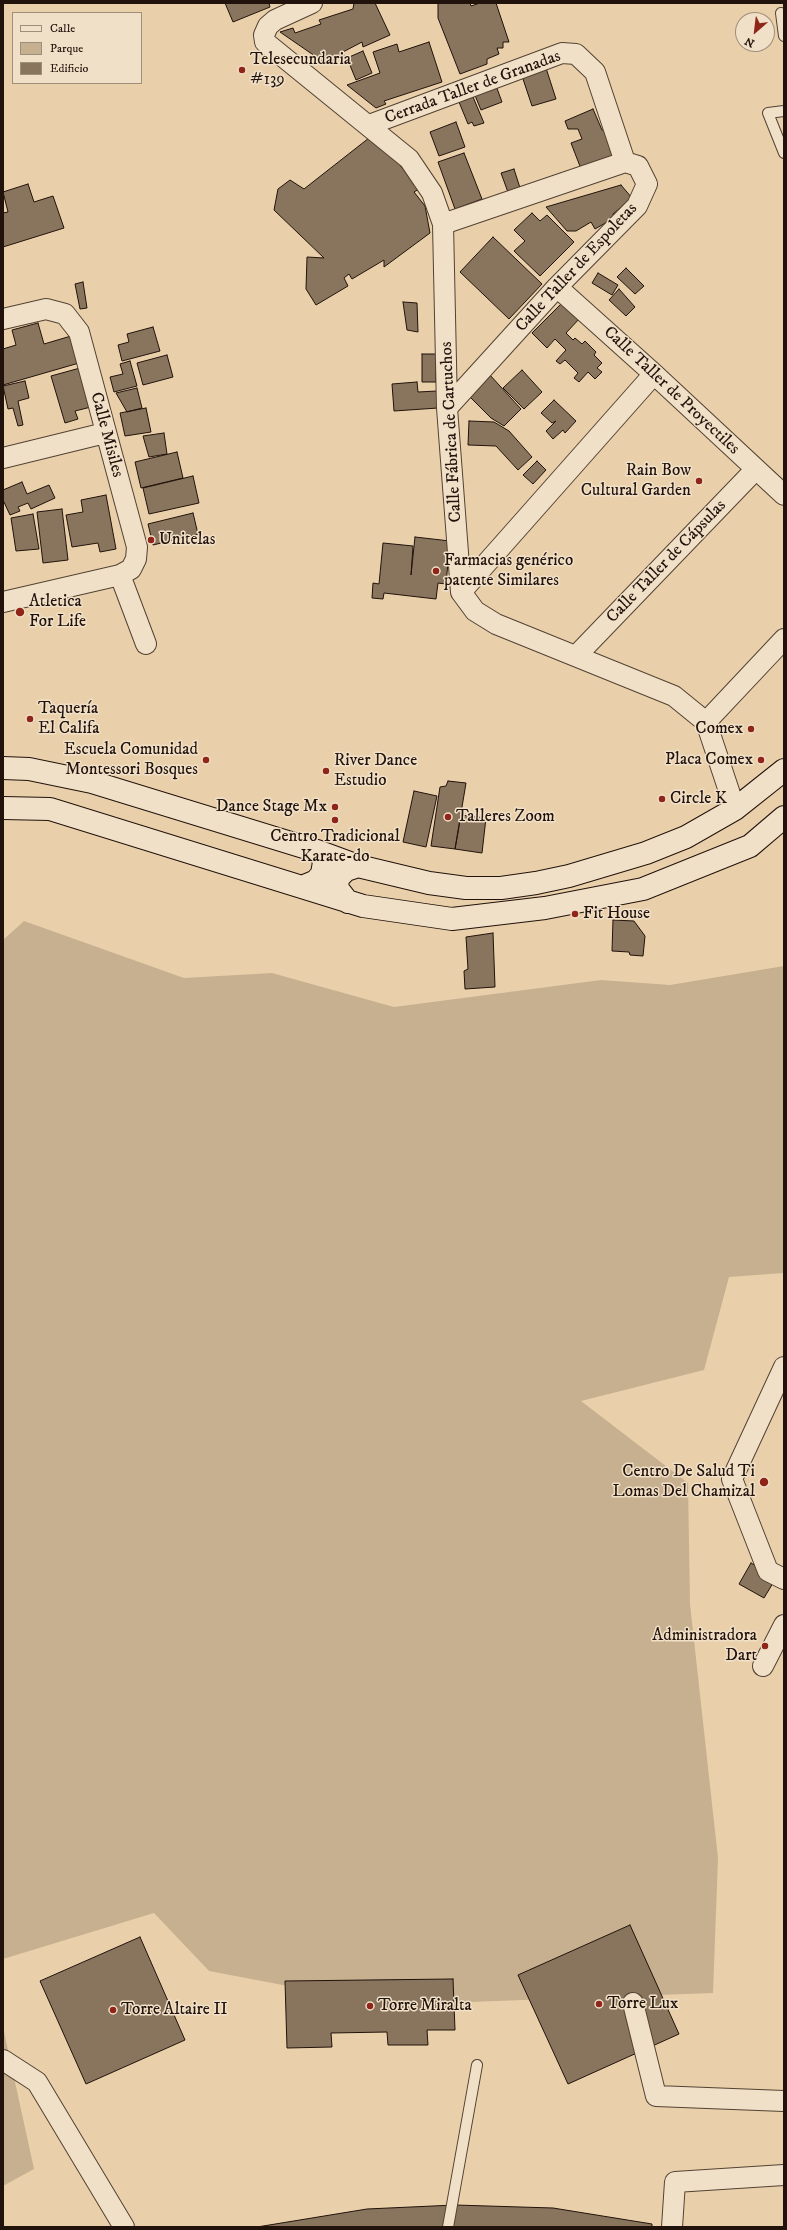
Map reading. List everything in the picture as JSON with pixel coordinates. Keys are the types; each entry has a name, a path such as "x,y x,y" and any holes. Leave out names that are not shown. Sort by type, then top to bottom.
{"main road":[{"path":"3,768 35,770 92,782 320,852 358,866 429,883 466,888 500,888 536,883 570,876 646,854 686,837 735,809 784,770"},
{"path":"3,808 50,809 348,902 363,906 452,918 545,908 643,889 750,846 783,818"},
{"path":"302,887 316,881 322,874 324,862 320,852"},
{"path":"348,902 337,888 338,878 346,870 358,866"}],"street":[{"name":"Calle Fábrica de Cartuchos","path":"312,3 275,20 268,26 264,35 265,42 270,48 369,125 409,159 432,193 443,224 447,408 461,592"},
{"name":"Cerrada Taller de Granadas","path":"369,125 562,53 576,54 595,72 625,162"},
{"path":"443,224 625,162"},
{"name":"Calle Taller de Espoletas","path":"447,408 557,287 637,206 647,184 638,166 625,162"},
{"name":"Calle Taller de Proyectiles","path":"557,287 654,374 784,495"},
{"name":"Calle Misiles","path":"3,320 46,309 65,314 79,332 105,433 137,547 136,559 131,569 120,575"},
{"path":"654,374 461,592 475,611 496,624 577,655 674,696 706,722 735,809"},
{"path":"3,458 105,433"},
{"name":"Calle Taller de Cápsulas","path":"577,655 756,469"},
{"path":"3,602 120,575 146,644"},
{"path":"706,722 784,639"},
{"path":"784,1367 780,1390 732,1479 768,1571 784,1579"},
{"path":"763,1666 784,1625"},
{"path":"632,2003 656,2096 784,2101"},
{"path":"3,2060 37,2082 124,2227"},
{"path":"672,2227 675,2182 784,2174"}],"lane":[{"path":"781,13 784,36"},
{"path":"784,111 768,113 784,153"},
{"path":"448,2227 477,2065"}],"green space":[{"path":"24,921 184,978 272,973 394,1007 601,980 670,985 784,966 784,1273 729,1277 704,1370 581,1401 688,1483 690,1604 718,1858 713,1993 388,2005 209,1971 154,1913 3,1959 3,940"},
{"path":"3,2027 34,2169 3,2186"}],"building":[{"path":"225,3 269,3 270,7 233,22"},
{"path":"354,3 375,3 390,35 363,47 362,42 343,52 344,56 325,63 280,32 293,28 295,33 321,24 319,20 353,9"},
{"path":"438,3 470,3 471,6 480,3 496,3 509,42 503,42 503,48 497,48 499,54 487,59 487,64 460,74 438,18"},
{"path":"429,42 442,82 384,101 386,104 376,108 347,85 380,73 373,52 397,44 399,52"},
{"path":"363,51 372,73 356,80 347,58"},
{"path":"546,68 556,99 532,106 522,76"},
{"path":"495,83 502,102 481,110 474,93"},
{"path":"473,97 484,123 474,126 472,122 468,124 459,102"},
{"path":"593,109 602,130 606,131 617,161 583,174 571,143 582,139 578,129 568,129 565,121"},
{"path":"456,122 465,147 439,156 430,132"},
{"path":"369,138 375,145 381,141 419,189 414,192 425,206 430,233 384,267 384,260 352,279 349,274 344,278 348,286 316,305 306,289 307,257 324,258 274,210 278,189 290,180 304,189"},
{"path":"464,153 482,199 455,209 438,162"},
{"path":"514,169 521,191 509,195 501,173"},
{"path":"28,184 34,202 53,196 64,228 3,247 3,213 8,212 3,192"},
{"path":"621,185 632,198 613,214 614,218 595,229 591,222 576,231 567,231 546,207"},
{"path":"532,213 540,221 547,215 574,242 540,276 514,251 525,241 514,230"},
{"path":"493,237 542,284 509,319 460,272"},
{"path":"626,268 644,286 635,294 617,277"},
{"path":"598,273 618,285 612,295 592,283"},
{"path":"83,282 87,308 80,309 75,284"},
{"path":"619,289 635,307 626,316 609,300"},
{"path":"403,302 417,303 418,332 407,330"},
{"path":"563,302 580,318 566,333 573,340 575,338 582,344 585,341 596,352 594,355 602,363 597,368 602,372 595,379 588,372 579,382 574,378 578,373 565,360 560,364 556,361 566,350 555,339 547,348 532,333"},
{"path":"38,323 44,344 71,336 79,363 3,385 3,349 16,345 12,330"},
{"path":"153,327 160,351 122,361 118,345 129,342 127,334"},
{"path":"422,354 436,354 436,382 422,382"},
{"path":"167,355 173,377 143,385 137,363"},
{"path":"130,361 137,386 114,392 110,377 123,374 120,364"},
{"path":"80,368 91,407 75,411 78,419 65,423 51,376"},
{"path":"522,370 542,392 524,409 503,388"},
{"path":"489,374 521,409 504,426 491,418 470,397"},
{"path":"25,381 29,398 18,401 23,425 18,426 13,408 8,409 3,386"},
{"path":"417,382 418,392 437,391 438,408 394,411 392,384"},
{"path":"137,388 142,408 127,412 116,393"},
{"path":"554,400 576,421 565,433 563,430 553,439 546,431 556,421 552,423 541,413"},
{"path":"146,408 151,432 125,436 120,413"},
{"path":"469,421 494,422 509,431 532,457 518,470 496,446 468,445"},
{"path":"164,433 167,454 149,457 143,436"},
{"path":"177,452 183,478 141,488 135,462"},
{"path":"537,461 546,470 533,484 523,475"},
{"path":"193,476 199,503 149,514 143,488"},
{"path":"22,482 27,494 49,485 55,498 31,509 28,503 18,507 20,511 10,515 3,500 3,490"},
{"path":"106,495 116,549 100,552 98,543 72,547 66,515 83,512 81,500"},
{"path":"62,509 68,560 43,563 37,512"},
{"path":"193,513 198,534 153,545 148,524"},
{"path":"33,514 39,549 16,551 11,518"},
{"path":"415,537 450,541 446,584 438,583 436,599 384,593 383,599 372,598 373,583 379,584 383,543 413,546 411,575"},
{"name":"Talleres Zoom","path":"448,781 466,783 455,849 431,846 440,787 446,786"},
{"path":"414,791 437,796 426,847 403,842"},
{"path":"461,815 486,818 482,853 455,849"},
{"path":"613,920 634,921 645,936 643,956 630,955 629,952 612,951"},
{"path":"493,933 495,987 465,989 464,971 468,969 466,937"},
{"path":"751,1563 776,1578 764,1598 739,1584"},
{"name":"Torre Lux","path":"630,1925 679,2034 568,2084 518,1975"},
{"name":"Torre Altaire II","path":"140,1937 185,2040 86,2084 40,1981"},
{"name":"Torre Miralta","path":"453,1979 455,2030 427,2030 428,2045 388,2045 387,2032 331,2033 332,2047 287,2048 285,1981"},
{"path":"455,2205 553,2208 652,2224 652,2227 257,2227 367,2209"}],"place":[{"name":"Telesecundaria #139","path":"242,70"},
{"name":"Rain Bow Cultural Garden","path":"699,481"},
{"name":"Unitelas","path":"151,540"},
{"name":"Farmacias genérico patente Similares","path":"436,571"},
{"name":"Atletica For Life","path":"20,612"},
{"name":"Taquería El Califa","path":"30,719"},
{"name":"Comex","path":"751,729"},
{"name":"Escuela Comunidad Montessori Bosques","path":"206,760"},
{"name":"Placa Comex","path":"761,760"},
{"name":"River Dance Estudio","path":"326,771"},
{"name":"Circle K","path":"662,799"},
{"name":"Dance Stage Mx","path":"335,807"},
{"name":"Talleres Zoom","path":"448,817"},
{"name":"Centro Tradicional Karate-do","path":"335,820"},
{"name":"Fit House","path":"575,914"},
{"name":"Centro De Salud Ti Lomas Del Chamizal","path":"764,1482"},
{"name":"Administradora Dart","path":"765,1646"},
{"name":"Torre Lux","path":"599,2004"},
{"name":"Torre Miralta","path":"370,2006"},
{"name":"Torre Altaire II","path":"113,2010"}]}
